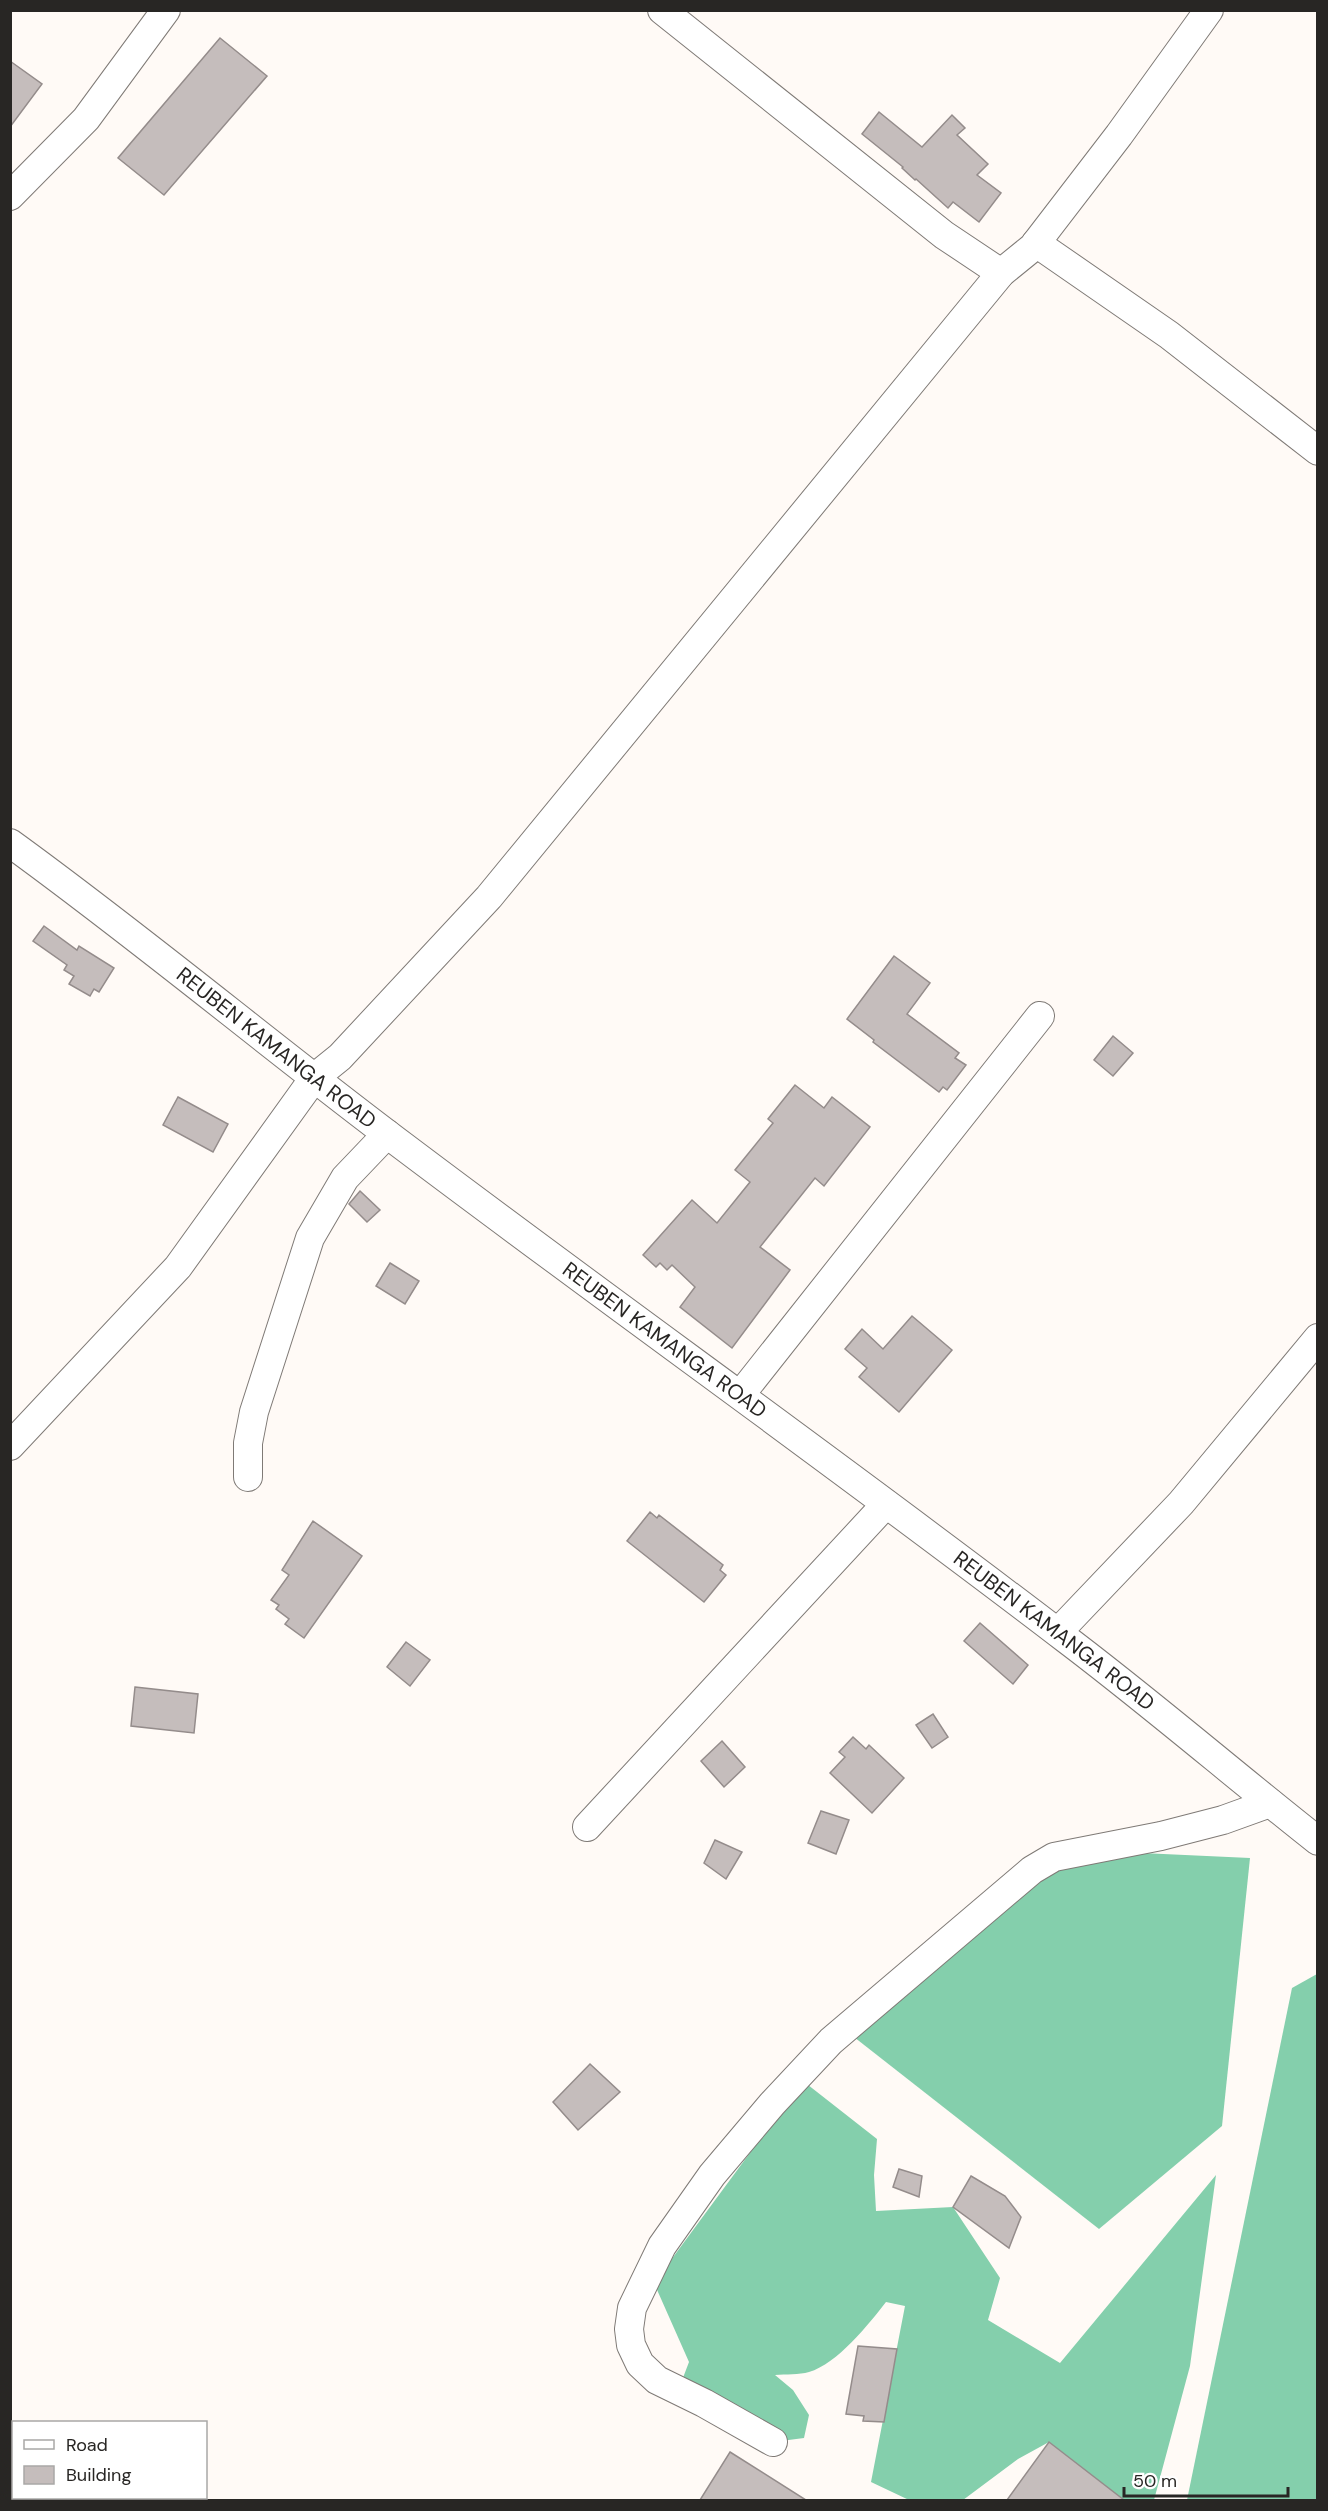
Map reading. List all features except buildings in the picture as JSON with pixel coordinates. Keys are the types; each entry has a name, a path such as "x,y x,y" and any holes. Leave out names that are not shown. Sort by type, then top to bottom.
{"street":[{"path":"10,196 87,119 166,10"},
{"path":"662,10 944,235 1001,273"},
{"path":"10,1446 177,1267 314,1078 340,1057 489,897 1001,273 1036,243 1119,135 1209,10"},
{"path":"1036,243 1169,335 1317,451"},
{"name":"REUBEN KAMANGA ROAD","path":"10,843 80,894 387,1134 741,1394 1058,1632 1317,1841"},
{"path":"741,1394 1040,1016"},
{"path":"248,1477 248,1443 254,1412 310,1238 345,1178 387,1134"},
{"path":"1058,1632 1181,1503 1317,1338"},
{"path":"587,1827 886,1504"},
{"path":"773,2442 704,2403 657,2380 640,2364 631,2345 629,2329 632,2308 662,2246 712,2175 772,2104 831,2041 1032,1870 1054,1857 1088,1848 1161,1836 1223,1820 1270,1803"}],"green space":[{"path":"1120,1852 1250,1858 1222,2126 1099,2229 845,2030 1052,1864"},
{"path":"1317,1974 1317,2500 1187,2500 1292,1988"},
{"path":"803,2081 877,2139 874,2175 876,2211 953,2207 1000,2278 988,2320 1060,2363 1216,2175 1190,2366 1154,2500 1124,2500 1049,2442 1018,2459 963,2500 909,2500 871,2482 905,2306 886,2302 852,2342 820,2368 805,2373 775,2375 793,2390 809,2415 804,2438 773,2442 681,2383 689,2362 654,2283"}]}
